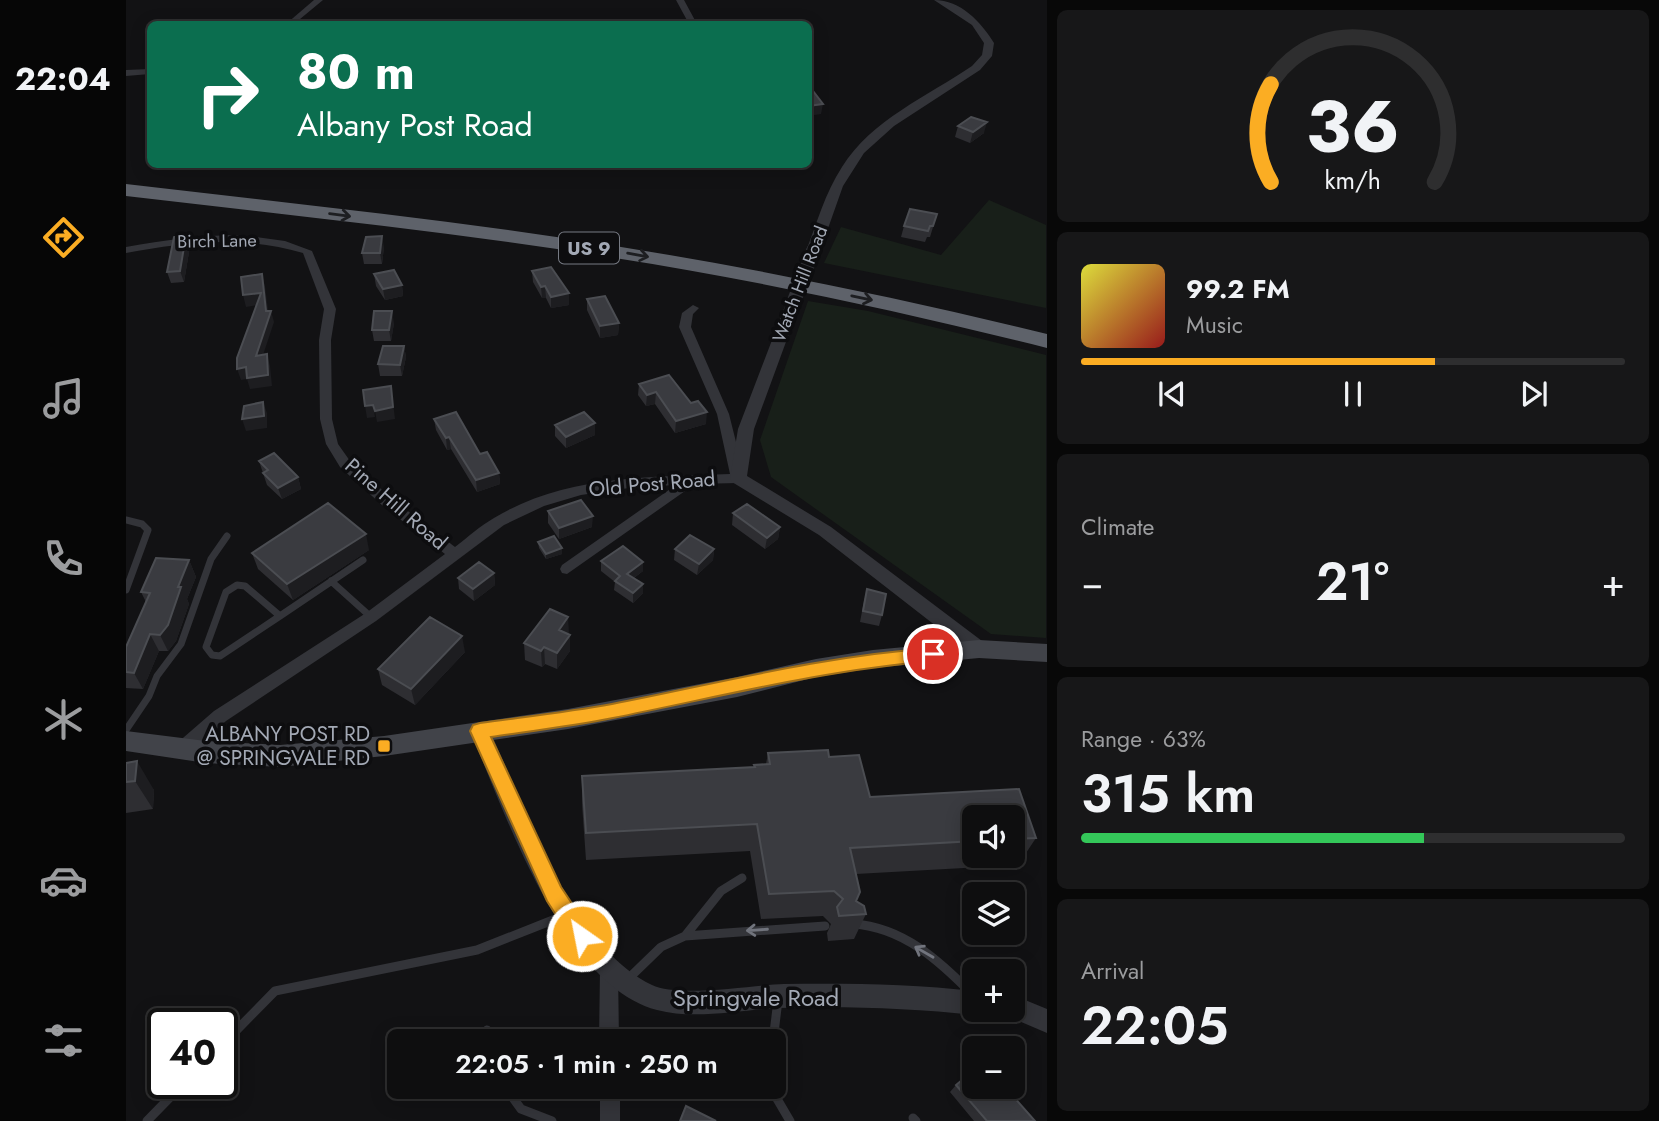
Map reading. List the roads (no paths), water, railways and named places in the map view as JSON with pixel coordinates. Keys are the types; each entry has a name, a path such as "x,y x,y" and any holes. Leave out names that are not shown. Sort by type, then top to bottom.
{"highway":[{"name":"US 9","path":"126,176 436,211 634,238 816,271 1046,322"},
{"name":"US 9","path":"126,190 405,222 615,251 809,287 1046,341"}],"main road":[{"path":"126,741 182,749 280,756 384,746 619,710 816,668 873,659 979,649 1046,653"}],"street":[{"path":"294,21 319,0"},
{"path":"680,0 691,21"},
{"name":"Watch Hill Road","path":"738,478 746,429 839,183 856,155 881,131 976,68 987,56 989,43 976,23 939,0"},
{"path":"126,73 147,72"},
{"name":"Birch Lane","path":"126,250 181,239 249,238 279,241 307,251"},
{"name":"Pine Hill Road","path":"307,251 330,309 325,340 325,393 326,419 332,444 345,464 379,495 453,553"},
{"path":"693,308 688,313 685,327 723,414 738,478"},
{"name":"Old Post Road","path":"182,749 220,716 371,617 499,521 570,493 636,482 738,478 825,531 979,649"},
{"path":"568,569 693,479"},
{"name":"Springvale Road","path":"480,731 554,894 596,958 616,976 648,996 689,1001 779,997 962,1003"},
{"path":"610,1029 616,976"},
{"path":"1025,1012 1046,1021"},
{"path":"610,1099 610,1121"}],"lane":[{"path":"126,520 142,524 148,530 126,590"},
{"path":"126,730 149,696 164,666 181,644 211,559 227,536"},
{"path":"280,616 245,586 237,585 226,592 206,647 212,655 220,656 280,616 331,581 363,560"},
{"path":"331,581 371,617"},
{"path":"685,936 721,891 742,878"},
{"path":"238,1029 275,991 477,950 567,914"},
{"path":"850,924 878,925 943,962 962,982"},
{"path":"616,976 661,947 685,936 825,926"},
{"path":"775,1029 779,997"},
{"path":"147,1121 168,1099"},
{"path":"514,1099 522,1109 552,1121"},
{"path":"777,1099 790,1121"}],"place":[{"name":"ALBANY POST RD @ SPRINGVALE RD","path":"384,746"}]}
